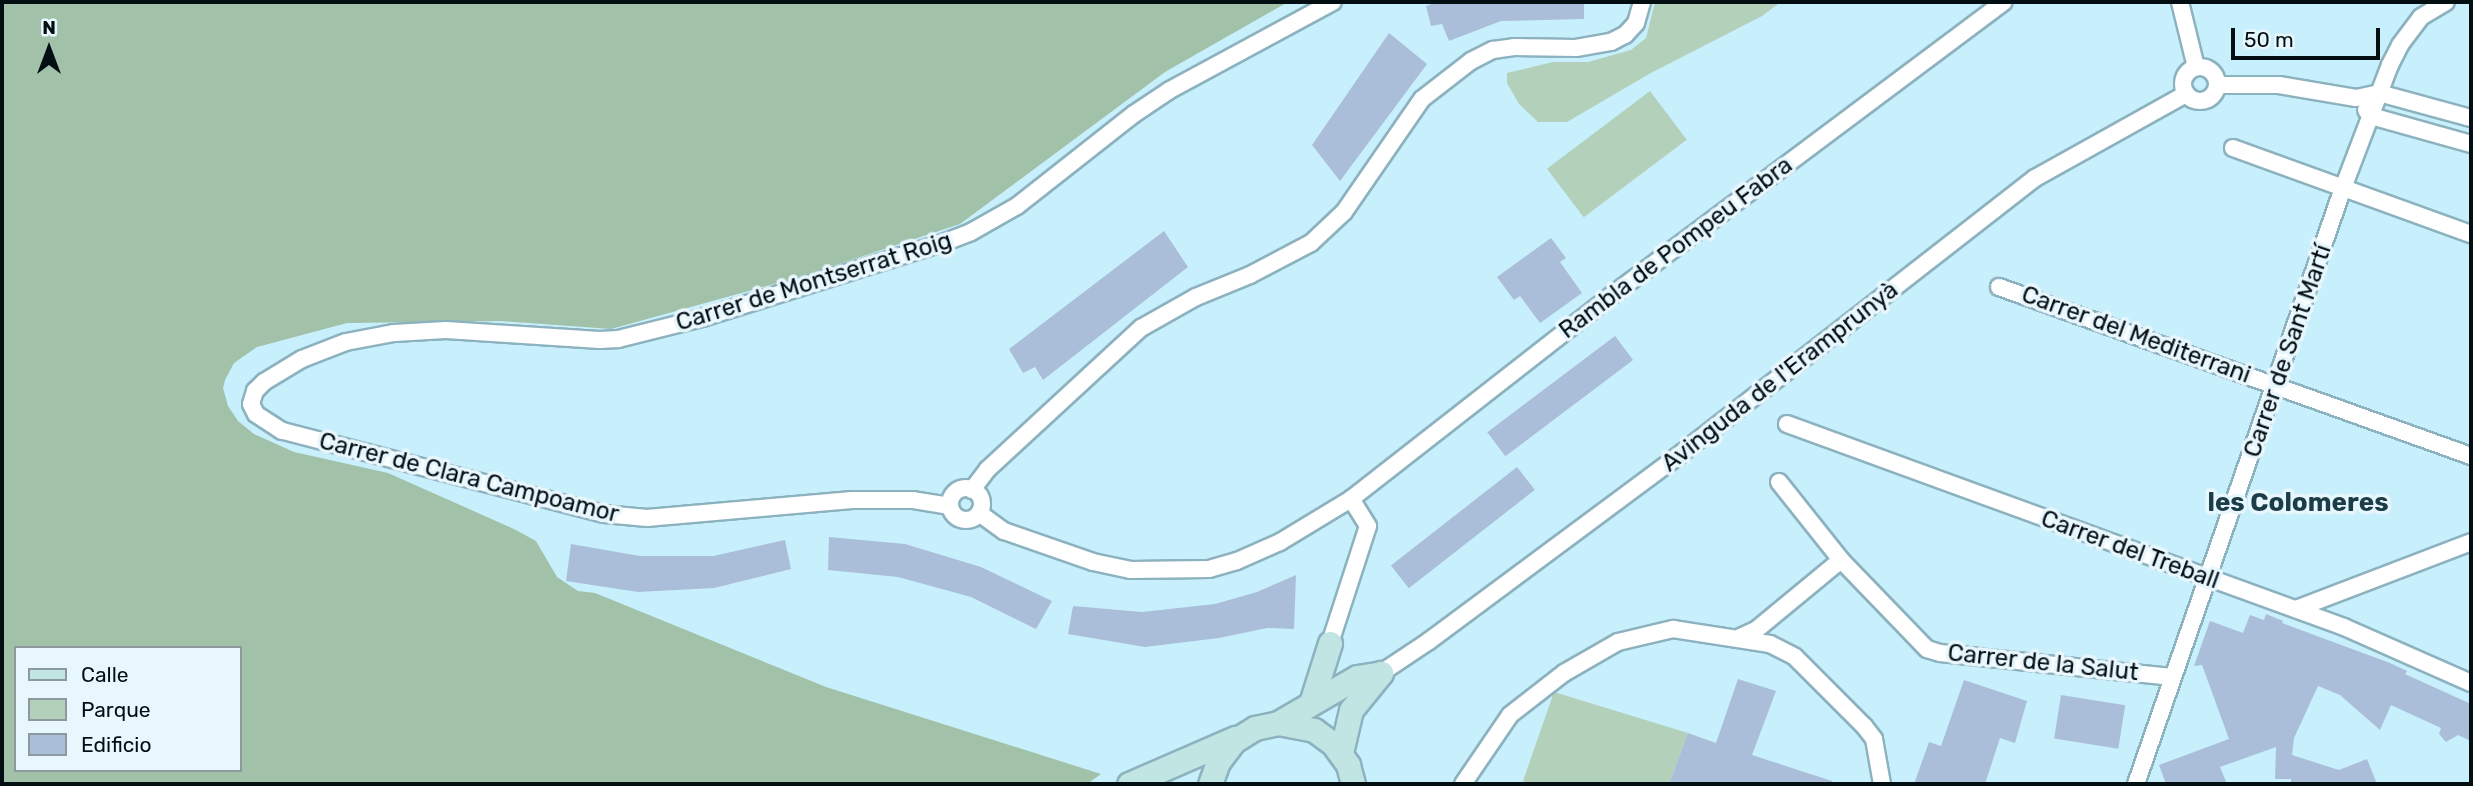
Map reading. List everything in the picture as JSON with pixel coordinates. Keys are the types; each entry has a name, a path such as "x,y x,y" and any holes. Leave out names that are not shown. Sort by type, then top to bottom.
{"main road":[{"path":"1330,643 1338,664 1357,677"},
{"path":"1311,703 1330,643"},
{"path":"1278,723 1357,677 1381,673"},
{"path":"1348,769 1351,710 1381,673"},
{"path":"1129,784 1255,727 1278,723 1314,730 1348,769 1371,784"},
{"path":"1210,784 1222,754 1241,735"}],"street":[{"name":"Carrer de Montserrat Roig","path":"251,404 255,391 271,377 302,359 346,342 394,333 446,330 600,341 618,339 702,318 940,244 971,232 1017,206 1134,114 1170,90 1333,2"},
{"path":"972,490 981,499 979,513 972,519 962,520 954,514 950,506 958,491 972,490 988,469 1141,328 1196,297 1250,275 1311,243 1344,212 1422,99 1471,61 1493,50 1514,47 1576,48 1611,42 1625,35 1636,23 1642,2"},
{"name":"Rambla de Pompeu Fabra","path":"1351,499 1612,295 2004,2"},
{"path":"2180,2 2196,67"},
{"name":"Carrer de Sant Martí","path":"2136,784 2277,385 2343,188 2379,93 2400,45 2421,17 2446,2"},
{"path":"2196,67 2211,71 2217,85 2215,93 2204,101 2193,100 2186,94 2184,78 2196,67"},
{"path":"2217,85 2279,85 2356,97 2379,93 2471,118"},
{"name":"Avinguda de l'Eramprunyà","path":"1381,673 1429,641 1678,456 2035,178 2186,94"},
{"path":"2356,97 2371,116 2471,144"},
{"path":"2233,148 2471,234"},
{"name":"Carrer del Mediterrani","path":"1999,287 2471,456"},
{"name":"Carrer de Clara Campoamor","path":"251,404 256,414 276,427 314,441 604,514 647,518 852,500 913,500 950,506"},
{"name":"Carrer del Treball","path":"1787,424 2296,609 2471,683"},
{"name":"Carrer de la Salut","path":"1779,482 1841,560 1927,649 2173,677"},
{"path":"979,513 1004,531 1093,562 1130,570 1186,570 1237,561 1280,542 1351,499 1368,526 1330,643"},
{"path":"2296,609 2471,542"},
{"path":"1740,637 1756,630 1841,560"},
{"path":"1463,784 1510,715 1564,673 1618,642 1673,629 1740,637 1770,644 1794,657 1836,697 1874,739 1882,784"}],"green space":[{"path":"2,2 1288,2 1165,72 960,224 806,275 611,329 501,321 347,323 257,347 234,363 225,380 223,388 228,406 238,421 254,434 294,452 388,473 514,529 536,541 557,577 578,591 595,593 826,687 1101,774 1087,784 2,784"},
{"path":"1655,2 1781,2 1762,16 1649,74 1567,122 1538,122 1519,104 1507,83 1507,73 1553,62 1588,62 1631,50 1646,38"},
{"path":"1650,91 1687,140 1584,217 1547,169"},
{"path":"1554,692 1688,733 1669,784 1531,784 1523,781"}],"building":[{"path":"1437,2 1584,2 1584,19 1501,21 1449,41 1442,24 1431,26 1426,6"},
{"path":"1389,33 1427,64 1340,181 1312,145"},
{"path":"1164,231 1188,267 1043,380 1035,367 1023,373 1009,349"},
{"path":"1551,238 1566,258 1560,262 1582,293 1540,323 1520,296 1514,300 1497,277"},
{"path":"1615,336 1633,360 1505,456 1487,432"},
{"path":"1517,467 1535,490 1409,588 1391,566"},
{"path":"829,537 905,544 981,567 1052,601 1036,629 971,597 898,577 828,570"},
{"path":"785,540 791,569 714,588 638,592 566,581 571,544 640,556 713,556"},
{"path":"1296,575 1294,629 1267,628 1219,638 1145,647 1068,634 1073,606 1142,612 1215,604 1257,592"},
{"path":"2266,614 2283,621 2282,623 2390,663 2407,671 2405,674 2471,704 2471,741 2458,735 2446,742 2439,734 2441,728 2391,705 2380,730 2340,695 2318,686 2294,738 2292,755 2339,770 2367,759 2377,784 2291,784 2291,779 2275,779 2276,747 2220,767 2227,784 2166,784 2159,765 2229,739 2202,665 2194,666 2210,621 2243,633 2250,615 2264,620"},
{"path":"1738,679 1776,691 1752,755 1832,781 1832,784 1669,784 1688,733 1716,743"},
{"path":"1964,680 2027,701 2015,743 2000,738 1985,784 1914,784 1929,742 1941,746"},
{"path":"2061,695 2125,705 2118,749 2054,738"}],"district":[{"name":"les Colomeres","path":"2298,503"}]}
